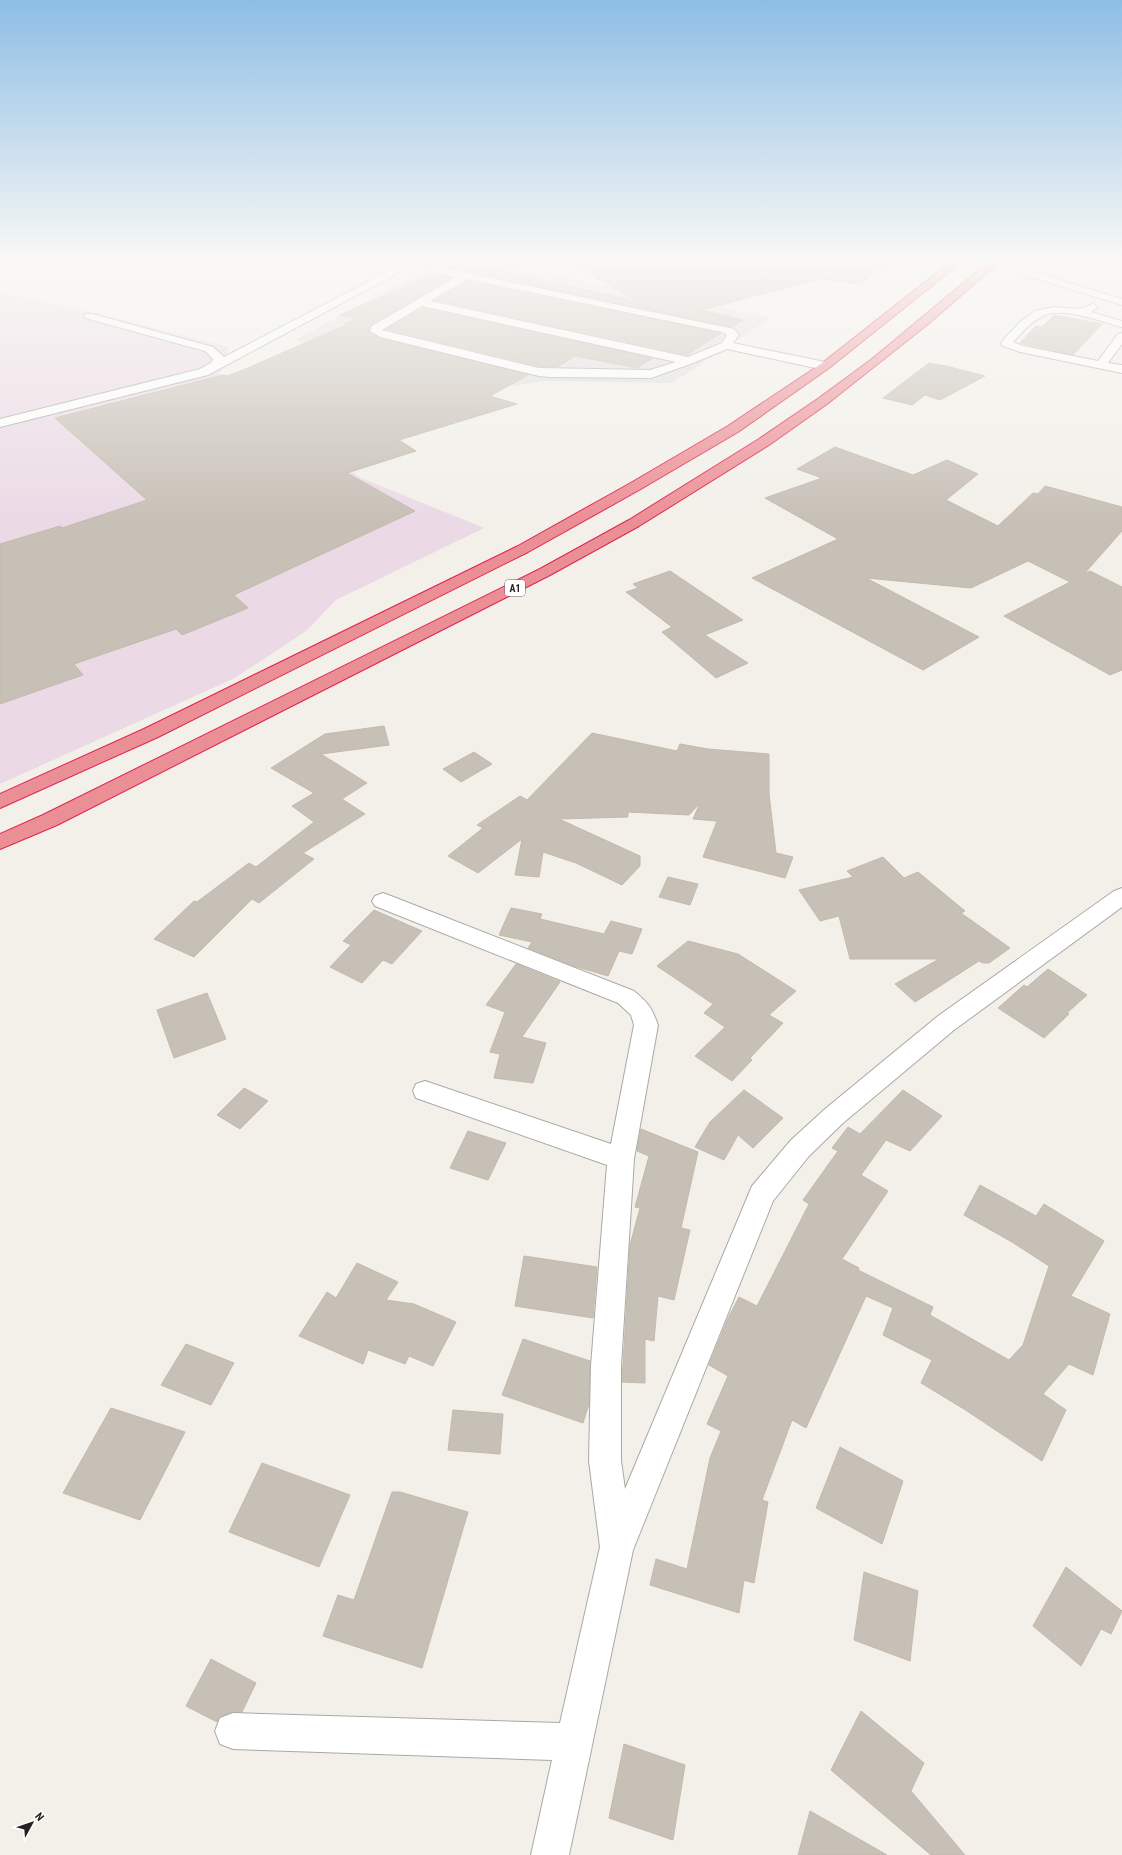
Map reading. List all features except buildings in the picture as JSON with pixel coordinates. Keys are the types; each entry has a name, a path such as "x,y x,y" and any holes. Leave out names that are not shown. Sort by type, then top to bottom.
{"highway":[{"path":"0,802 151,733 523,549 634,487 733,429 825,366 850,347"},
{"name":"A1","path":"0,842 58,816 545,572 634,523 764,442 823,401 893,347"}],"street":[{"path":"200,347 209,349 219,358 217,364 204,372"},
{"path":"0,423 204,372 252,347"},
{"path":"435,347 550,373 640,375 658,372 722,347"},
{"path":"623,347 689,361"},
{"path":"733,347 825,366"},
{"path":"1014,347 1122,369"},
{"path":"1101,365 1114,347"},
{"path":"550,1855 617,1547 762,1194 800,1148 834,1116 946,1023 1122,896"},
{"path":"383,901 626,997 641,1010 646,1025 621,1159 606,1366 605,1461 617,1547"},
{"path":"425,1091 621,1159"},
{"path":"233,1731 575,1742"}],"shaded area":[{"path":"0,347 229,347 217,382 361,478 484,528 336,600 306,631 235,678 0,784"},
{"path":"321,347 727,347 672,383 545,381 492,389"}]}
